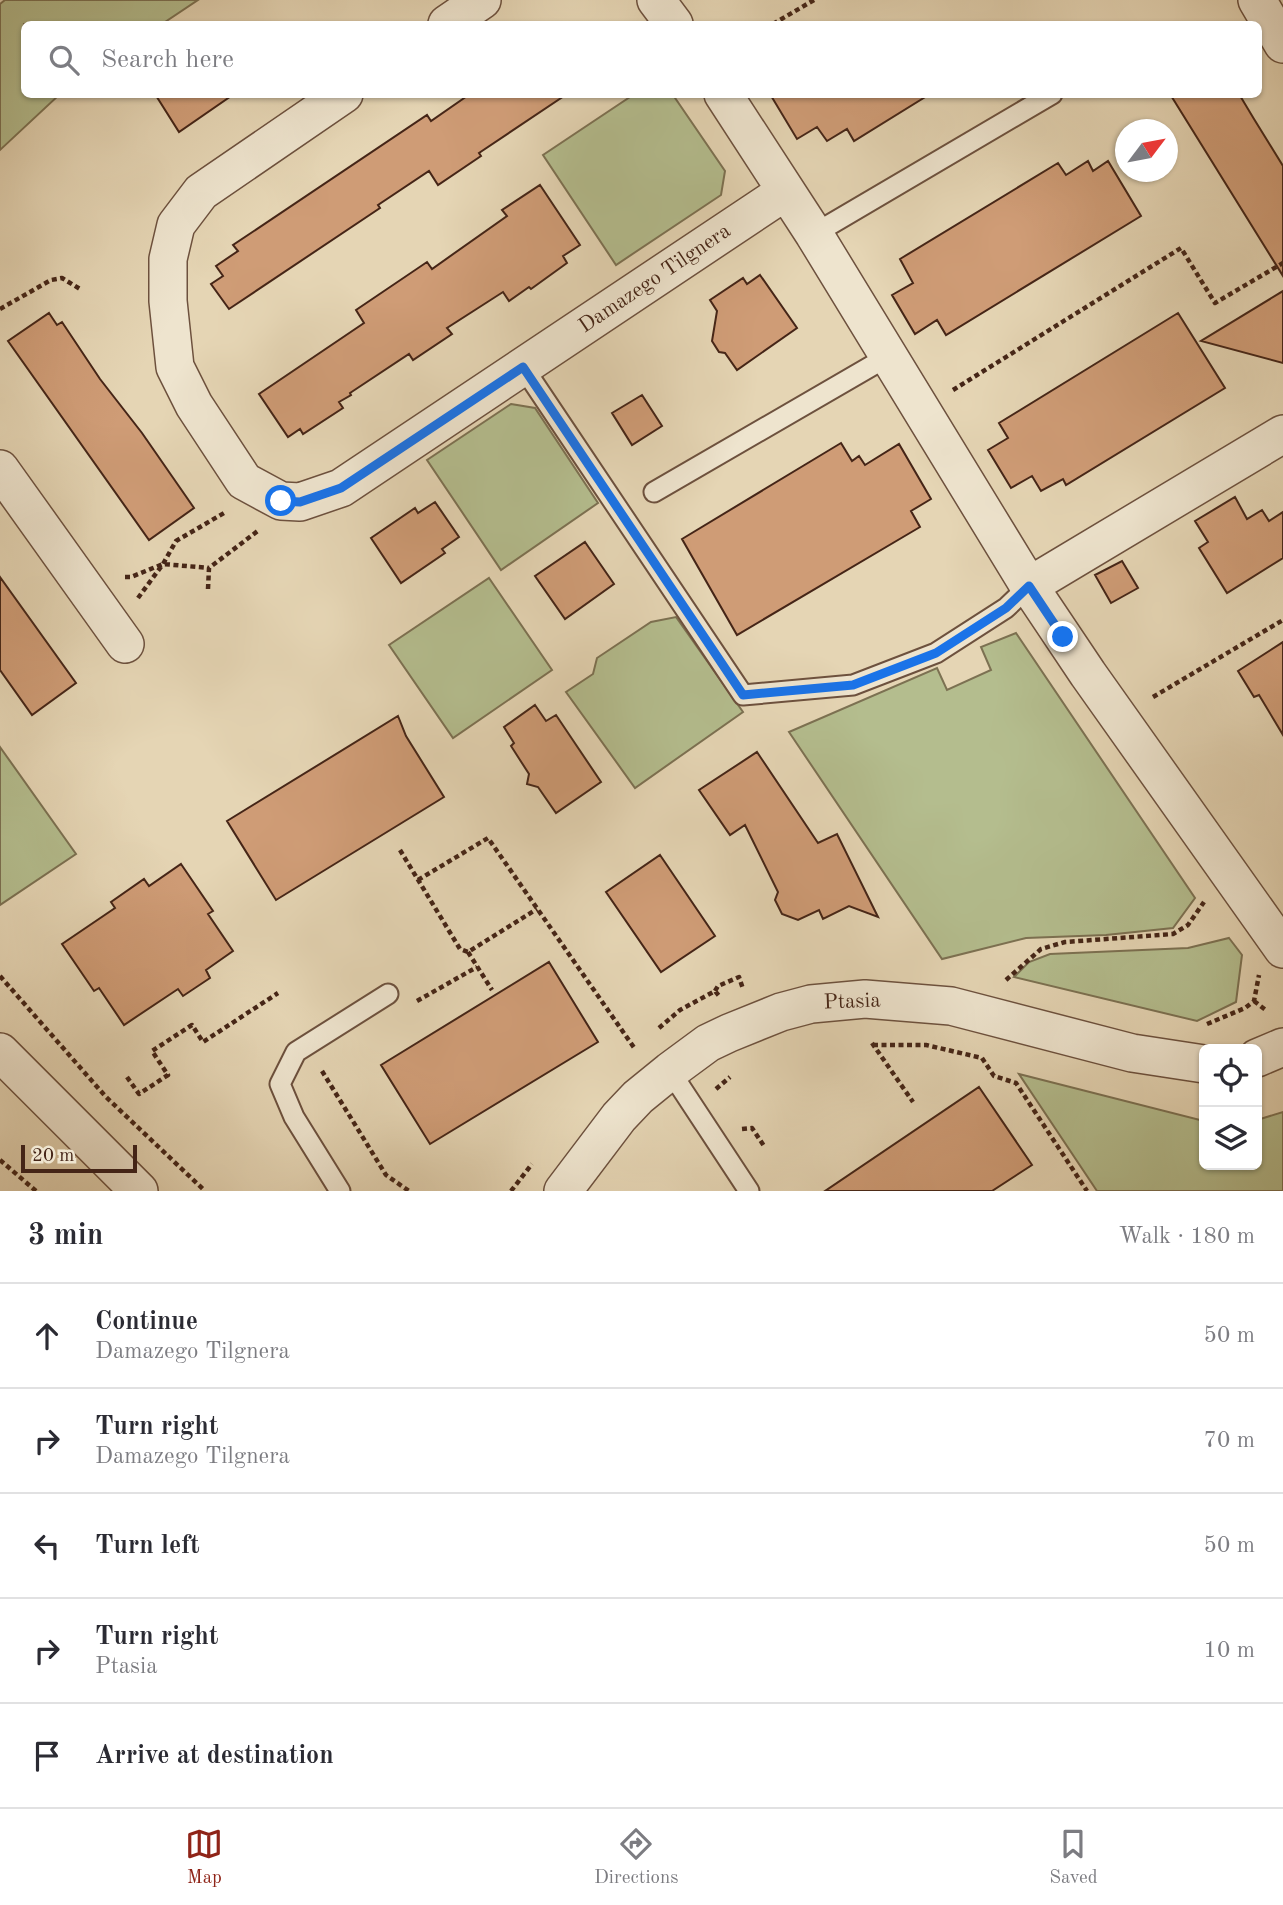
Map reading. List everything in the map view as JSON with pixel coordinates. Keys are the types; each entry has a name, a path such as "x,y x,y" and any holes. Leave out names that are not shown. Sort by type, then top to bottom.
{"street":[{"path":"451,21 482,0"},
{"path":"656,0 672,21"},
{"path":"1257,0 1283,44"},
{"path":"270,495 244,481 194,405 175,367 168,301 168,259 176,225 201,192 338,98"},
{"path":"726,98 814,234 1029,586 1283,949"},
{"name":"Damazego Tilgnera","path":"270,495 300,502 341,488 786,191"},
{"path":"1029,586 1283,434"},
{"path":"0,469 117,633"},
{"name":"Ptasia","path":"563,1191 619,1117 638,1097 670,1071 708,1043 781,1012 811,1004 864,999 951,1006 1132,1053 1199,1063"},
{"path":"1262,1052 1279,1032"},
{"path":"0,1052 139,1191"}],"lane":[{"path":"814,234 1045,98"},
{"path":"654,492 887,357"},
{"path":"523,367 743,695 853,685 936,653 1006,608 1029,586"},
{"path":"340,1191 293,1117 281,1084 296,1052 388,994"},
{"path":"670,1071 749,1191"}],"path":[{"path":"778,21 814,0"},
{"path":"951,392 1181,248 1215,303 1283,263"},
{"path":"0,309 51,280 62,278 80,289"},
{"path":"117,633 180,537 212,518 270,495"},
{"path":"76,575 92,571 107,572 116,577 131,577 163,564 209,568 256,534 270,495"},
{"path":"208,589 209,568"},
{"path":"1153,697 1283,620"},
{"path":"418,880 488,838 635,1049"},
{"path":"400,850 460,949 468,951 537,909"},
{"path":"1000,985 1041,949 1065,942 1173,934 1188,925 1203,904 1222,864"},
{"path":"468,951 492,990"},
{"path":"418,1001 477,967"},
{"path":"0,976 106,1097 205,1191"},
{"path":"715,991 718,986 739,977 747,998"},
{"path":"127,1077 139,1094 168,1075 152,1051 192,1025 203,1042 278,993"},
{"path":"1254,1001 1279,1032"},
{"path":"868,1036 913,1102"},
{"path":"873,1045 926,1045 982,1058 988,1062 995,1076 1016,1083 1087,1191"},
{"path":"316,1061 386,1175 409,1191"},
{"path":"694,1107 728,1080 732,1071"},
{"path":"0,1160 36,1191"}],"green space":[{"path":"5,0 198,0 166,21 21,21 21,98 56,98 0,150 0,4"},
{"path":"628,98 675,98 725,171 721,195 616,265 543,155"},
{"path":"511,404 535,408 598,503 501,570 427,460"},
{"path":"489,578 552,670 453,738 389,645"},
{"path":"676,617 743,712 635,788 566,692 593,674 597,658 651,622"},
{"path":"1016,633 1195,898 1173,928 1106,935 1026,938 942,959 789,732 937,668 947,690 991,670 981,647"},
{"path":"0,747 76,854 0,905"},
{"path":"1229,938 1242,955 1236,1002 1197,1021 1014,977 1029,962 1050,954 1188,948"},
{"path":"1019,1074 1199,1120 1199,1170 1262,1170 1262,1118 1283,1112 1283,1191 1097,1191"}],"building":[{"path":"158,98 228,98 179,132"},
{"path":"464,98 561,98 479,153 481,156 438,185 429,171 378,205 380,208 229,309 211,284 223,276 216,266 238,251 233,245 427,115 431,121"},
{"path":"772,98 924,98 854,141 847,129 827,141 817,127 797,139"},
{"path":"1172,98 1241,98 1283,166 1283,276"},
{"path":"1088,161 1093,171 1108,161 1115,173 1115,182 1121,182 1141,216 946,335 937,320 915,334 892,295 913,283 900,259 1058,163 1066,175"},
{"path":"540,185 580,245 563,256 567,263 509,301 503,292 447,328 452,334 413,360 409,354 350,393 351,395 339,402 343,408 303,434 300,429 288,437 259,394 364,323 356,310 427,262 432,269 507,216 502,210"},
{"path":"760,275 797,328 737,370 712,341 717,311 710,300 743,278 747,284"},
{"path":"1283,291 1283,363 1201,341"},
{"path":"49,313 57,325 62,322 194,508 149,540 8,341"},
{"path":"1178,313 1225,388 1066,485 1063,479 1041,491 1032,476 1011,488 988,450 1008,438 999,423"},
{"path":"642,395 662,426 632,445 612,413"},
{"path":"841,443 852,461 859,456 865,465 899,444 931,499 911,511 920,527 737,635 682,539"},
{"path":"1235,497 1247,519 1262,510 1269,521 1283,512 1283,558 1227,593 1199,548 1208,542 1195,521"},
{"path":"435,502 459,537 442,549 445,553 401,583 371,538 415,508 418,513"},
{"path":"585,542 614,584 565,619 535,576"},
{"path":"1122,561 1138,588 1111,603 1095,575"},
{"path":"0,577 76,683 32,715 0,670"},
{"path":"1283,642 1283,735 1259,695 1254,697 1238,671"},
{"path":"535,705 546,721 556,715 601,782 556,813 538,787 527,784 529,774 511,746 514,743 504,727"},
{"path":"398,716 406,736 444,797 276,900 227,821"},
{"path":"757,752 818,843 837,834 878,917 849,906 823,919 819,910 798,920 782,914 775,900 778,892 745,825 730,835 699,790"},
{"path":"660,855 715,936 661,972 606,892"},
{"path":"181,864 213,911 208,914 233,951 206,970 210,978 183,996 178,989 124,1025 99,988 94,991 62,944 115,908 111,902 144,879 149,886"},
{"path":"549,962 598,1042 430,1144 381,1065"},
{"path":"979,1087 1032,1165 992,1191 825,1191"}],"route":[{"path":"281,501 300,502 341,488 523,367 743,695 853,685 936,653 1006,608 1029,586 1063,637"}]}
